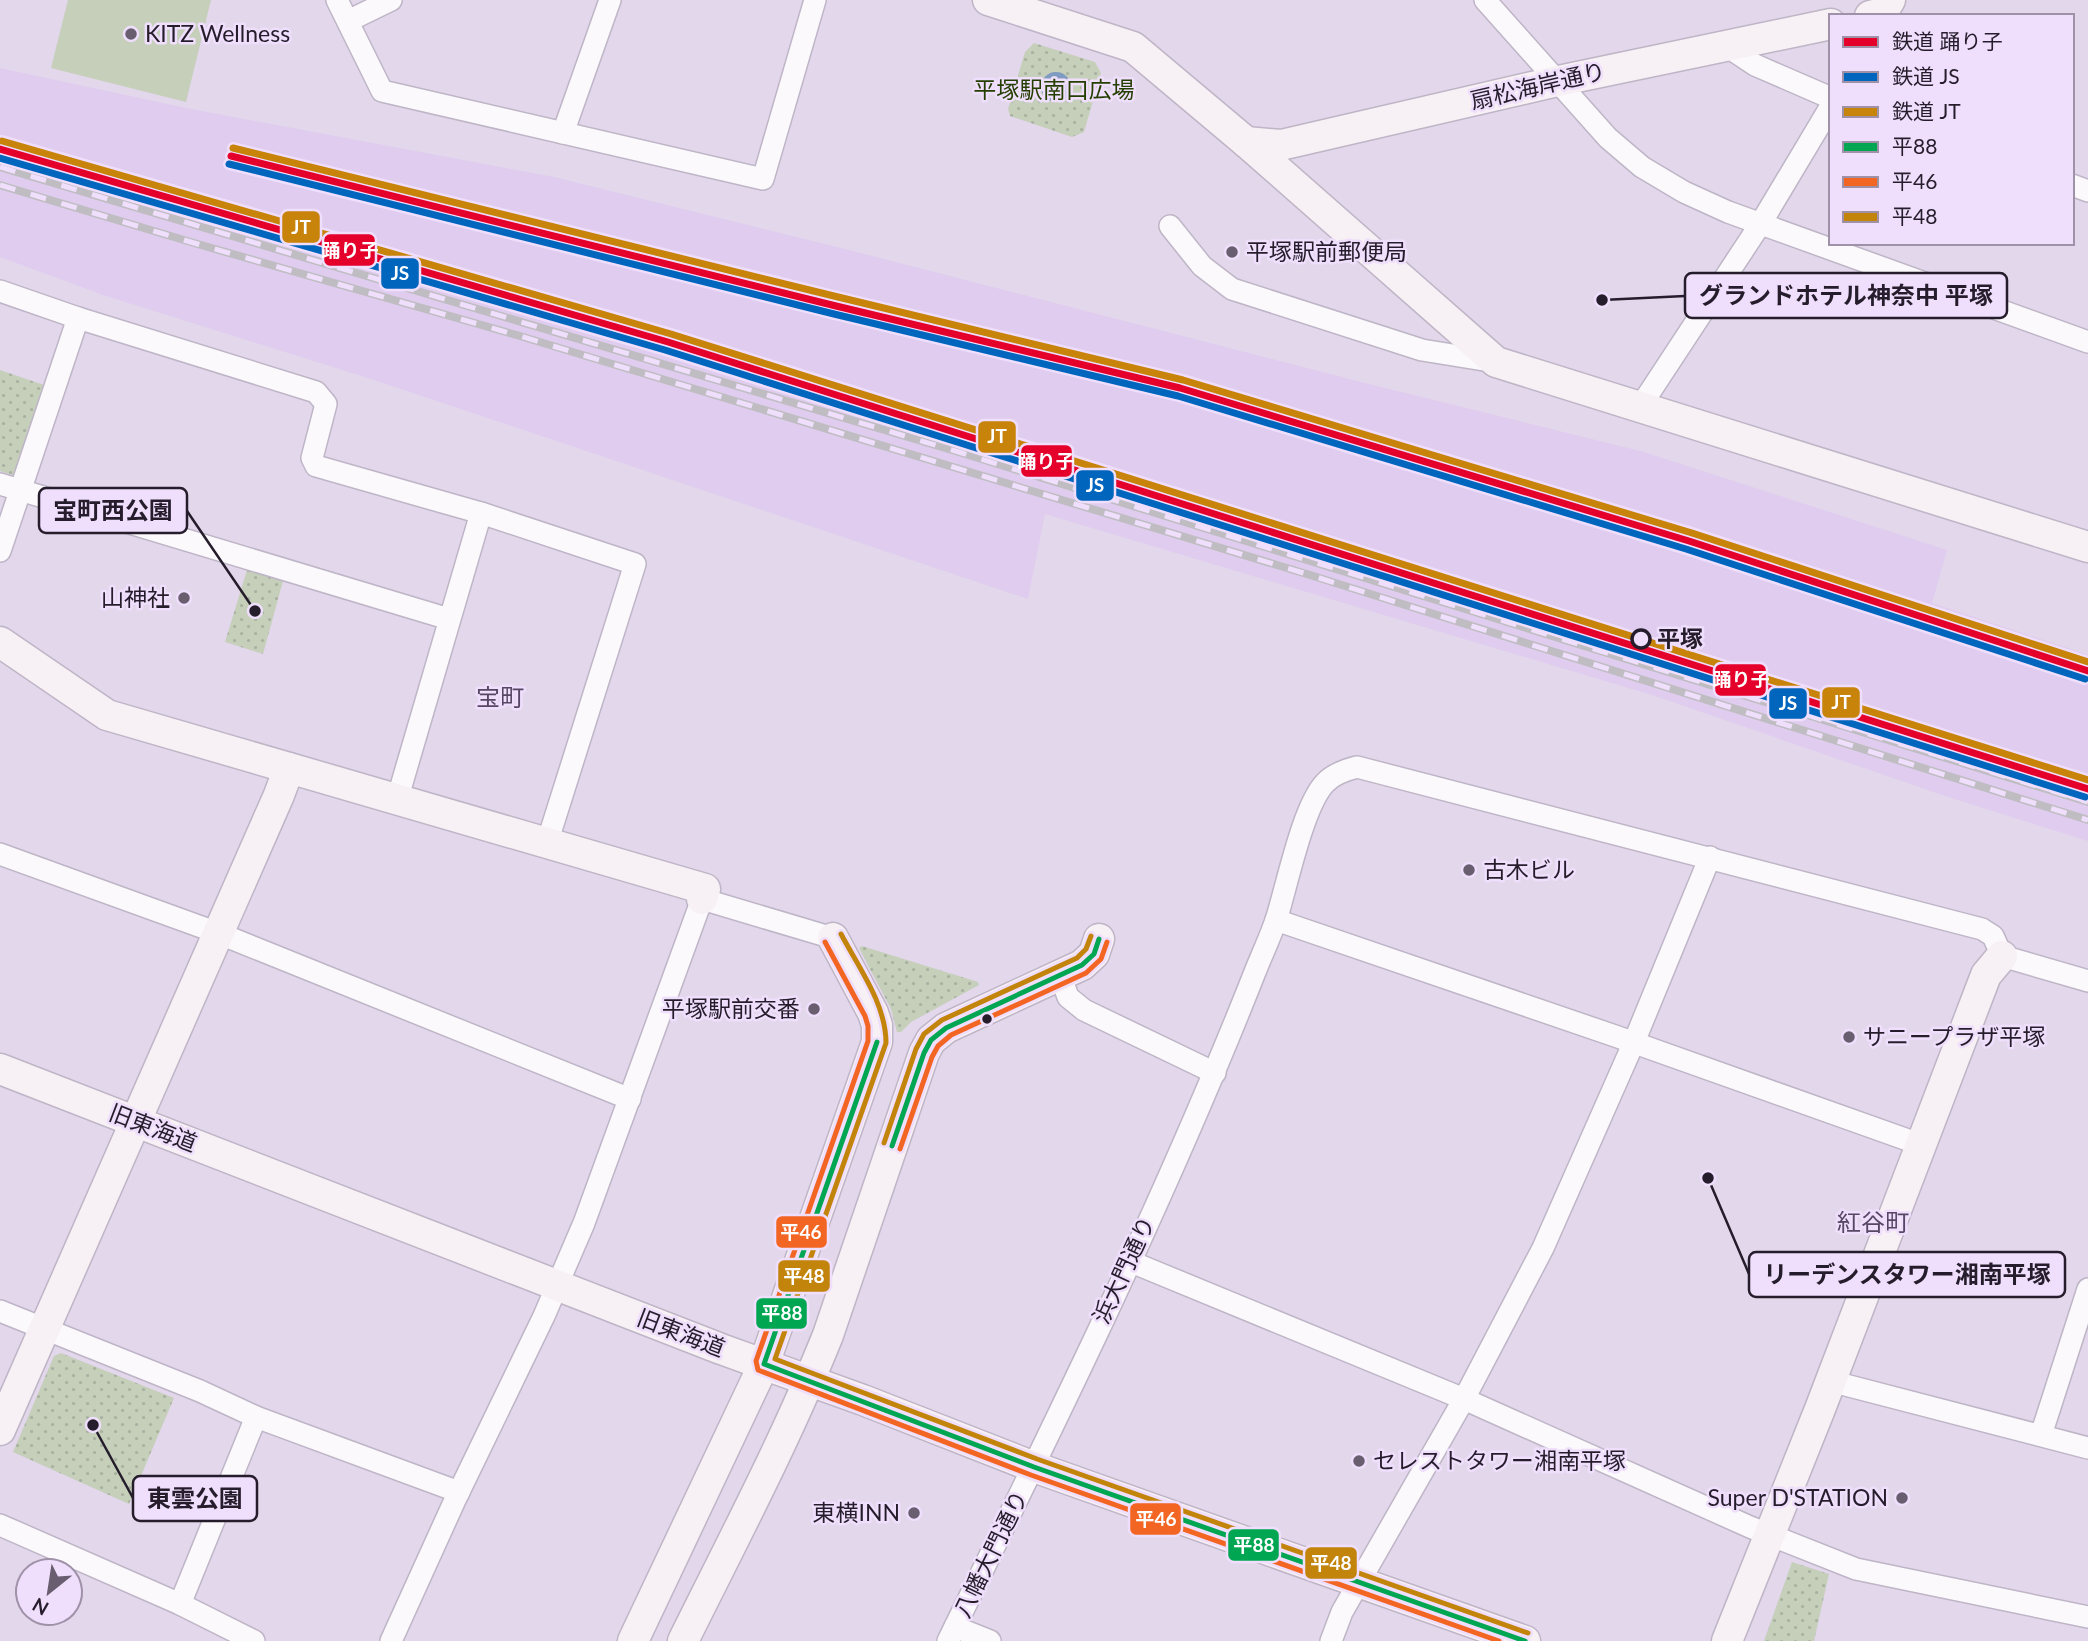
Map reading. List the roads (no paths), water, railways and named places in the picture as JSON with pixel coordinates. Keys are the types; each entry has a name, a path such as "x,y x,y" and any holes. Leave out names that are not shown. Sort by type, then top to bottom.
{"street":[{"path":"337,0 382,91 763,179 815,0"},
{"path":"348,21 391,0"},
{"path":"563,133 610,0"},
{"path":"988,0 1030,4 1133,47 1246,142 1496,362"},
{"path":"1485,0 1608,138 1642,167 1684,192 1728,212 2088,342"},
{"name":"扇松海岸通り","path":"1246,142 1281,145 1558,81 1829,24"},
{"path":"1725,45 1755,65 1829,97"},
{"path":"1640,408 1760,223 1829,109"},
{"path":"1170,226 1202,266 1232,289 1422,350 1496,362 2088,547"},
{"path":"0,291 316,392 326,407 312,458 316,466 481,513 635,564 547,843"},
{"path":"0,551 78,318"},
{"path":"0,485 449,619"},
{"path":"397,800 481,513"},
{"path":"0,642 107,715 705,889 584,1223 391,1641"},
{"name":"浜大門通り","path":"1034,1467 1214,1073 1276,920 1316,794 1326,782 1342,771 1357,767 1982,929 1993,936 2001,956"},
{"path":"0,1430 289,768"},
{"path":"0,854 218,933 630,1099"},
{"path":"1331,1641 1342,1612 1464,1399 1543,1248 1634,1042 1710,857"},
{"path":"633,1641 764,1364 877,1042 877,1026 873,1013 833,938 702,899"},
{"path":"1276,920 1634,1042 1922,1145"},
{"path":"683,1641 785,1437 810,1380 828,1335 924,1053 931,1040 946,1028 1082,965 1094,954 1099,939"},
{"path":"1727,1641 1986,975 2001,956 2088,981"},
{"path":"1061,977 1068,997 1084,1010 1214,1073"},
{"name":"旧東海道","path":"0,1069 557,1286 1034,1467 1525,1641"},
{"path":"1129,1261 1464,1399 1770,1535 1856,1569 2088,1617"},
{"path":"2040,1435 2088,1289"},
{"path":"0,1311 200,1391 256,1417 459,1492"},
{"path":"1830,1381 2088,1448"},
{"path":"180,1604 256,1417"},
{"name":"八幡大門通り","path":"951,1634 1034,1467"},
{"path":"0,1525 180,1604 254,1641"},
{"path":"951,1634 990,1641"}],"water":[{"path":"1056,72 1066,77 1071,87 1066,97 1056,102 1046,97 1041,87 1046,77"}],"railway":[{"path":"0,167 962,453 2088,802"},
{"path":"0,185 520,336 1310,575 2088,820"}],"rail line":[{"name":"JT","path":"2,141 671,334 2088,780"},
{"name":"JT","path":"233,148 1183,380 1692,533 2088,662"},
{"name":"踊り子","path":"0,149 668,342 2088,789"},
{"name":"踊り子","path":"231,156 1180,388 1689,541 2088,671"},
{"name":"JS","path":"0,158 665,350 2085,797"},
{"name":"JS","path":"229,164 1178,396 1686,549 2085,679"}],"place":[{"name":"KITZ Wellness","path":"131,34"},
{"name":"平塚駅前郵便局","path":"1232,252"},
{"name":"グランドホテル神奈中 平塚","path":"1602,300"},
{"name":"山神社","path":"184,598"},
{"name":"宝町西公園","path":"255,611"},
{"name":"平塚","path":"1641,639"},
{"name":"古木ビル","path":"1469,870"},
{"name":"平塚駅前交番","path":"814,1009"},
{"name":"サニープラザ平塚","path":"1849,1037"},
{"name":"リーデンスタワー湘南平塚","path":"1708,1178"},
{"name":"東雲公園","path":"93,1425"},
{"name":"セレストタワー湘南平塚","path":"1359,1461"},
{"name":"Super D'STATION","path":"1902,1498"},
{"name":"東横INN","path":"914,1513"}],"district":[{"name":"宝町","path":"500,698"},
{"name":"紅谷町","path":"1873,1223"}],"park label":[{"name":"平塚駅南口広場","path":"1054,90"}]}
